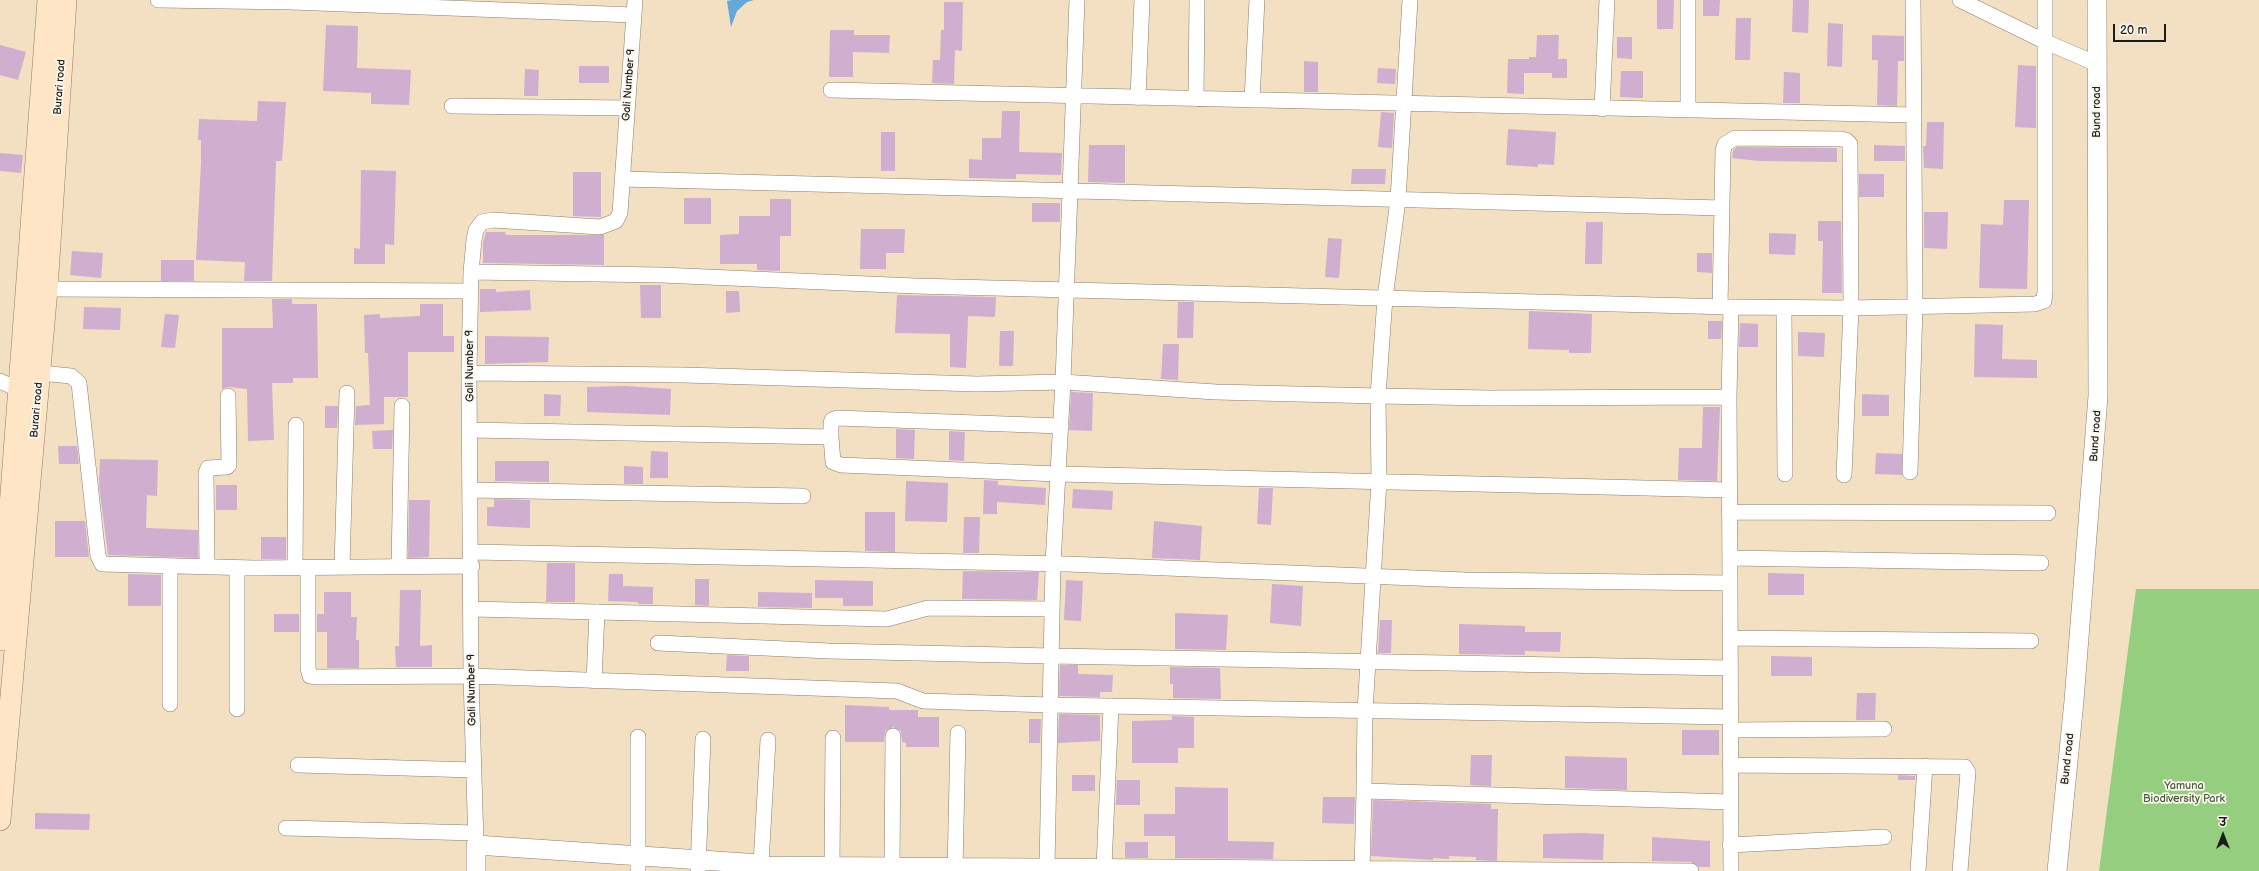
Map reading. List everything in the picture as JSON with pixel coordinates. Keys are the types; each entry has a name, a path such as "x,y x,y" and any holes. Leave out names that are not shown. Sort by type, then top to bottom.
{"main road":[{"name":"Burari road","path":"0,820 29,394 48,0"},
{"name":"Burari road","path":"0,640 29,394 40,374 66,0"}],"street":[{"path":"158,0 291,2 634,15"},
{"name":"Gali Number 9","path":"476,871 471,676 472,559 469,373 470,291 474,240 476,230 482,222 493,220 600,227 608,226 616,222 620,213 635,0"},
{"path":"1047,867 1053,564 1063,382 1077,0"},
{"path":"1138,98 1142,0"},
{"path":"1196,99 1197,0"},
{"path":"1252,100 1257,0"},
{"path":"1362,869 1365,711 1375,577 1379,481 1378,396 1385,298 1398,200 1410,0"},
{"path":"1602,109 1606,0"},
{"path":"1688,0 1688,110"},
{"path":"1910,472 1915,306 1913,0"},
{"path":"1960,0 1982,5 2046,42 2098,64"},
{"path":"471,272 661,274 915,286 1726,307 1851,308 2035,304 2044,301 2045,0"},
{"name":"Bund road","path":"2057,871 2075,693 2098,396 2097,0"},
{"path":"831,90 1073,97 1913,115"},
{"path":"452,106 627,108"},
{"path":"1731,871 1729,397 1722,208 1723,151 1729,140 1743,138 1841,138 1850,144 1851,308 1844,475"},
{"path":"622,178 1722,208"},
{"path":"47,289 470,291"},
{"path":"1784,308 1786,474"},
{"path":"469,373 684,375 977,384 1063,382 1216,392 1378,396 1489,398 1729,397"},
{"path":"40,374 71,376 79,383 99,562 108,565 237,568 399,567 472,559 1053,564 1465,580 1730,583"},
{"path":"0,381 29,394"},
{"path":"342,567 347,393"},
{"path":"207,567 206,473 208,468 227,467 229,465 228,396"},
{"path":"399,567 402,406"},
{"path":"1061,426 837,418 831,423 833,462 841,465 1058,474 1729,490"},
{"path":"296,425 301,568 308,668 310,676 471,676 896,691 923,700 1050,705 1365,711 1884,729"},
{"path":"470,430 831,437"},
{"path":"471,490 803,496"},
{"path":"1729,512 2048,513"},
{"path":"1730,558 2041,563"},
{"path":"170,566 170,704"},
{"path":"237,568 237,709"},
{"path":"472,609 887,619 928,608 1052,609"},
{"path":"594,681 597,612"},
{"path":"1730,638 2031,641"},
{"path":"658,643 829,651 1730,668"},
{"path":"1104,867 1111,706"},
{"path":"955,868 958,733"},
{"path":"892,868 893,736"},
{"path":"638,737 638,863"},
{"path":"832,868 833,738"},
{"path":"698,865 703,739"},
{"path":"761,867 768,740"},
{"path":"298,764 474,770"},
{"path":"1730,765 1962,766 1967,769 1960,871"},
{"path":"1918,871 1925,766"},
{"path":"1364,791 1730,802"},
{"path":"286,828 476,839 638,863 761,867 1047,867 1071,869 1104,867 1691,871"},
{"path":"1730,845 1884,837"}],"green space":[{"name":"Yamuna Biodiversity Park","path":"2136,589 2259,589 2259,871 2099,871"}],"water":[{"path":"754,0 747,2 737,11 731,27 727,1"}],"building":[{"path":"1657,0 1674,0 1673,29 1657,29"},
{"path":"1703,0 1720,0 1719,16 1703,16"},
{"path":"1793,0 1809,0 1808,33 1792,32"},
{"path":"944,2 963,2 962,51 955,50 954,84 932,83 933,60 940,60 941,30 944,30"},
{"path":"1736,18 1751,18 1750,60 1735,60"},
{"path":"1828,23 1843,24 1842,67 1827,66"},
{"path":"326,25 358,26 357,68 411,70 409,105 371,104 371,93 323,91"},
{"path":"830,30 854,30 854,35 890,35 889,53 853,52 853,77 829,77"},
{"path":"1537,35 1559,35 1558,59 1567,59 1567,78 1552,78 1552,73 1524,73 1524,94 1507,93 1508,59 1529,59 1529,57 1536,57"},
{"path":"1872,35 1904,36 1904,61 1898,61 1897,106 1877,105 1878,60 1872,60"},
{"path":"1617,37 1632,37 1632,59 1617,58"},
{"path":"0,45 26,52 18,80 0,75"},
{"path":"1304,61 1318,62 1318,92 1304,92"},
{"path":"2018,65 2036,66 2036,128 2015,127"},
{"path":"579,66 609,66 609,83 579,83"},
{"path":"1378,68 1396,69 1395,84 1377,83"},
{"path":"525,69 539,70 538,96 524,96"},
{"path":"1621,71 1643,71 1643,98 1620,97"},
{"path":"1784,72 1800,73 1800,103 1783,103"},
{"path":"258,101 286,102 282,161 276,161 272,281 244,281 245,262 196,260 201,163 201,140 198,140 199,119 257,121"},
{"path":"1002,111 1020,111 1019,152 1062,153 1061,175 1016,174 1016,179 969,178 969,159 982,160 982,138 1001,138"},
{"path":"1381,112 1394,113 1392,148 1378,147"},
{"path":"1927,122 1944,122 1943,169 1924,168 1923,146 1926,146"},
{"path":"1508,129 1556,132 1554,165 1538,164 1538,167 1506,165"},
{"path":"881,132 895,132 895,171 881,171"},
{"path":"1089,145 1125,145 1125,183 1088,182"},
{"path":"1874,145 1905,146 1905,161 1874,161"},
{"path":"1737,147 1837,148 1837,162 1759,161 1732,158 1733,150"},
{"path":"0,153 23,155 21,173 0,171"},
{"path":"1352,169 1386,169 1385,184 1351,184"},
{"path":"361,170 396,171 394,245 385,244 385,264 354,264 354,248 360,249"},
{"path":"573,172 601,172 601,217 573,216"},
{"path":"1859,174 1884,174 1884,197 1859,197"},
{"path":"684,198 711,198 711,224 684,224"},
{"path":"770,199 791,199 791,236 780,236 780,271 757,270 757,264 720,264 720,235 739,234 739,216 770,216"},
{"path":"2004,200 2029,200 2027,289 1979,288 1981,224 2003,225"},
{"path":"1032,203 1060,203 1060,222 1032,222"},
{"path":"1924,212 1948,212 1947,249 1924,248"},
{"path":"1818,221 1841,221 1842,293 1822,293 1823,241 1818,241"},
{"path":"1586,222 1603,222 1602,264 1585,264"},
{"path":"861,229 905,229 904,253 886,253 886,269 860,269"},
{"path":"486,232 505,232 506,235 604,235 604,265 483,263 483,242"},
{"path":"1769,233 1796,234 1795,255 1769,254"},
{"path":"1328,238 1342,239 1339,278 1325,277"},
{"path":"72,251 103,253 101,278 70,275"},
{"path":"1697,253 1712,253 1712,273 1697,272"},
{"path":"161,260 194,260 194,281 161,281"},
{"path":"640,285 661,285 661,318 641,318"},
{"path":"480,289 496,289 496,292 530,290 531,310 480,312"},
{"path":"726,291 739,291 740,312 726,313"},
{"path":"897,295 996,297 995,317 968,316 966,368 950,367 950,334 895,333"},
{"path":"272,299 292,299 292,304 317,304 318,378 293,378 293,383 272,383 274,440 248,441 247,389 228,387 222,389 222,328 273,328"},
{"path":"1178,302 1194,302 1193,338 1177,338"},
{"path":"420,304 443,304 443,336 454,336 454,352 408,352 408,397 384,397 384,424 355,425 356,406 370,405 368,353 365,353 364,315 380,314 380,318 420,316"},
{"path":"84,307 121,308 120,330 83,329"},
{"path":"1529,311 1592,314 1591,353 1569,353 1569,350 1528,349"},
{"path":"165,314 179,315 175,348 161,347"},
{"path":"1708,321 1722,321 1721,339 1708,339"},
{"path":"1740,323 1758,324 1758,347 1739,347"},
{"path":"1975,324 2003,325 2002,359 2037,360 2037,378 1974,377"},
{"path":"1000,331 1014,331 1013,366 999,366"},
{"path":"1798,332 1825,333 1824,357 1798,356"},
{"path":"485,336 549,337 548,362 485,364"},
{"path":"1163,344 1179,344 1178,380 1161,379"},
{"path":"625,386 671,389 670,415 587,412 587,387"},
{"path":"1071,392 1093,393 1092,431 1069,430"},
{"path":"544,394 561,395 560,416 544,416"},
{"path":"1862,394 1889,395 1889,416 1862,416"},
{"path":"325,406 338,406 337,428 325,428"},
{"path":"1703,407 1720,407 1717,481 1678,480 1679,448 1702,448"},
{"path":"896,429 915,430 914,459 896,458"},
{"path":"393,430 392,449 373,449 372,431"},
{"path":"949,431 965,432 964,461 949,460"},
{"path":"58,446 77,446 79,464 59,464"},
{"path":"651,451 668,452 668,478 650,478"},
{"path":"1876,453 1902,454 1902,475 1875,474"},
{"path":"100,459 158,460 157,496 147,495 146,528 198,530 198,558 108,555 99,485"},
{"path":"495,461 549,461 549,482 495,481"},
{"path":"624,466 643,467 643,484 624,484"},
{"path":"984,480 998,481 998,485 1046,488 1045,505 997,502 997,514 983,514"},
{"path":"906,481 948,483 947,522 905,521"},
{"path":"216,485 237,485 237,510 216,510"},
{"path":"1259,488 1273,488 1271,525 1257,524"},
{"path":"1073,489 1113,491 1112,510 1072,508"},
{"path":"494,499 530,500 530,528 487,526 487,507 494,507"},
{"path":"409,500 430,500 429,557 408,558"},
{"path":"865,512 895,512 895,552 865,551"},
{"path":"964,517 980,517 979,553 963,553"},
{"path":"55,521 85,521 89,557 55,557"},
{"path":"1154,521 1202,526 1200,560 1152,558"},
{"path":"261,537 286,537 286,559 261,559"},
{"path":"547,563 575,563 575,602 546,602"},
{"path":"963,571 1039,572 1037,600 962,599"},
{"path":"1768,573 1804,574 1804,595 1768,595"},
{"path":"128,574 161,575 161,606 128,606"},
{"path":"609,574 623,574 623,586 653,587 653,604 608,601"},
{"path":"695,579 709,579 709,606 695,605"},
{"path":"815,580 873,581 873,606 843,606 843,598 815,598"},
{"path":"1066,580 1083,581 1081,621 1064,620"},
{"path":"1272,584 1303,586 1301,626 1270,623"},
{"path":"400,590 421,590 420,646 432,645 432,667 396,667 395,646 399,646"},
{"path":"324,592 351,592 351,617 357,617 356,640 359,640 359,668 327,668 327,632 317,632 317,614 324,614"},
{"path":"758,592 812,593 812,608 758,607"},
{"path":"1175,613 1228,615 1226,650 1175,649"},
{"path":"274,614 299,614 299,632 274,632"},
{"path":"1380,620 1392,620 1391,653 1378,653"},
{"path":"1459,624 1525,626 1525,632 1561,632 1560,652 1525,651 1525,655 1459,654"},
{"path":"727,655 749,656 749,671 726,671"},
{"path":"1771,656 1812,657 1812,676 1771,676"},
{"path":"1060,665 1078,665 1078,674 1113,675 1112,692 1100,692 1100,697 1059,696"},
{"path":"1170,667 1220,668 1221,699 1173,698 1173,684 1170,684"},
{"path":"1857,693 1876,693 1875,720 1856,720"},
{"path":"845,705 889,707 889,710 918,710 918,717 939,717 939,747 906,747 906,743 902,742 901,731 893,727 885,731 884,742 845,742"},
{"path":"1059,714 1100,715 1100,741 1058,743"},
{"path":"1172,716 1194,717 1194,748 1178,748 1178,763 1132,763 1132,721 1172,720"},
{"path":"1029,719 1041,719 1040,743 1029,743"},
{"path":"1682,730 1719,730 1719,755 1682,755"},
{"path":"1471,755 1492,755 1491,786 1470,785"},
{"path":"1565,756 1627,758 1627,790 1565,788"},
{"path":"1072,775 1095,775 1095,791 1072,791"},
{"path":"1898,775 1915,776 1915,780 1898,780"},
{"path":"1117,780 1140,780 1140,805 1116,805"},
{"path":"1175,787 1228,788 1228,841 1274,842 1273,859 1175,858 1175,836 1144,836 1144,814 1175,814"},
{"path":"1323,797 1355,797 1354,824 1322,823"},
{"path":"1373,800 1491,804 1491,809 1498,809 1497,861 1476,860 1476,857 1449,856 1449,859 1433,858 1433,860 1371,856"},
{"path":"35,813 90,814 89,830 35,829"},
{"path":"1543,834 1604,834 1603,860 1543,858"},
{"path":"1652,837 1710,841 1710,867 1699,867 1691,862 1652,861"},
{"path":"1125,842 1148,842 1148,858 1125,858"}]}
